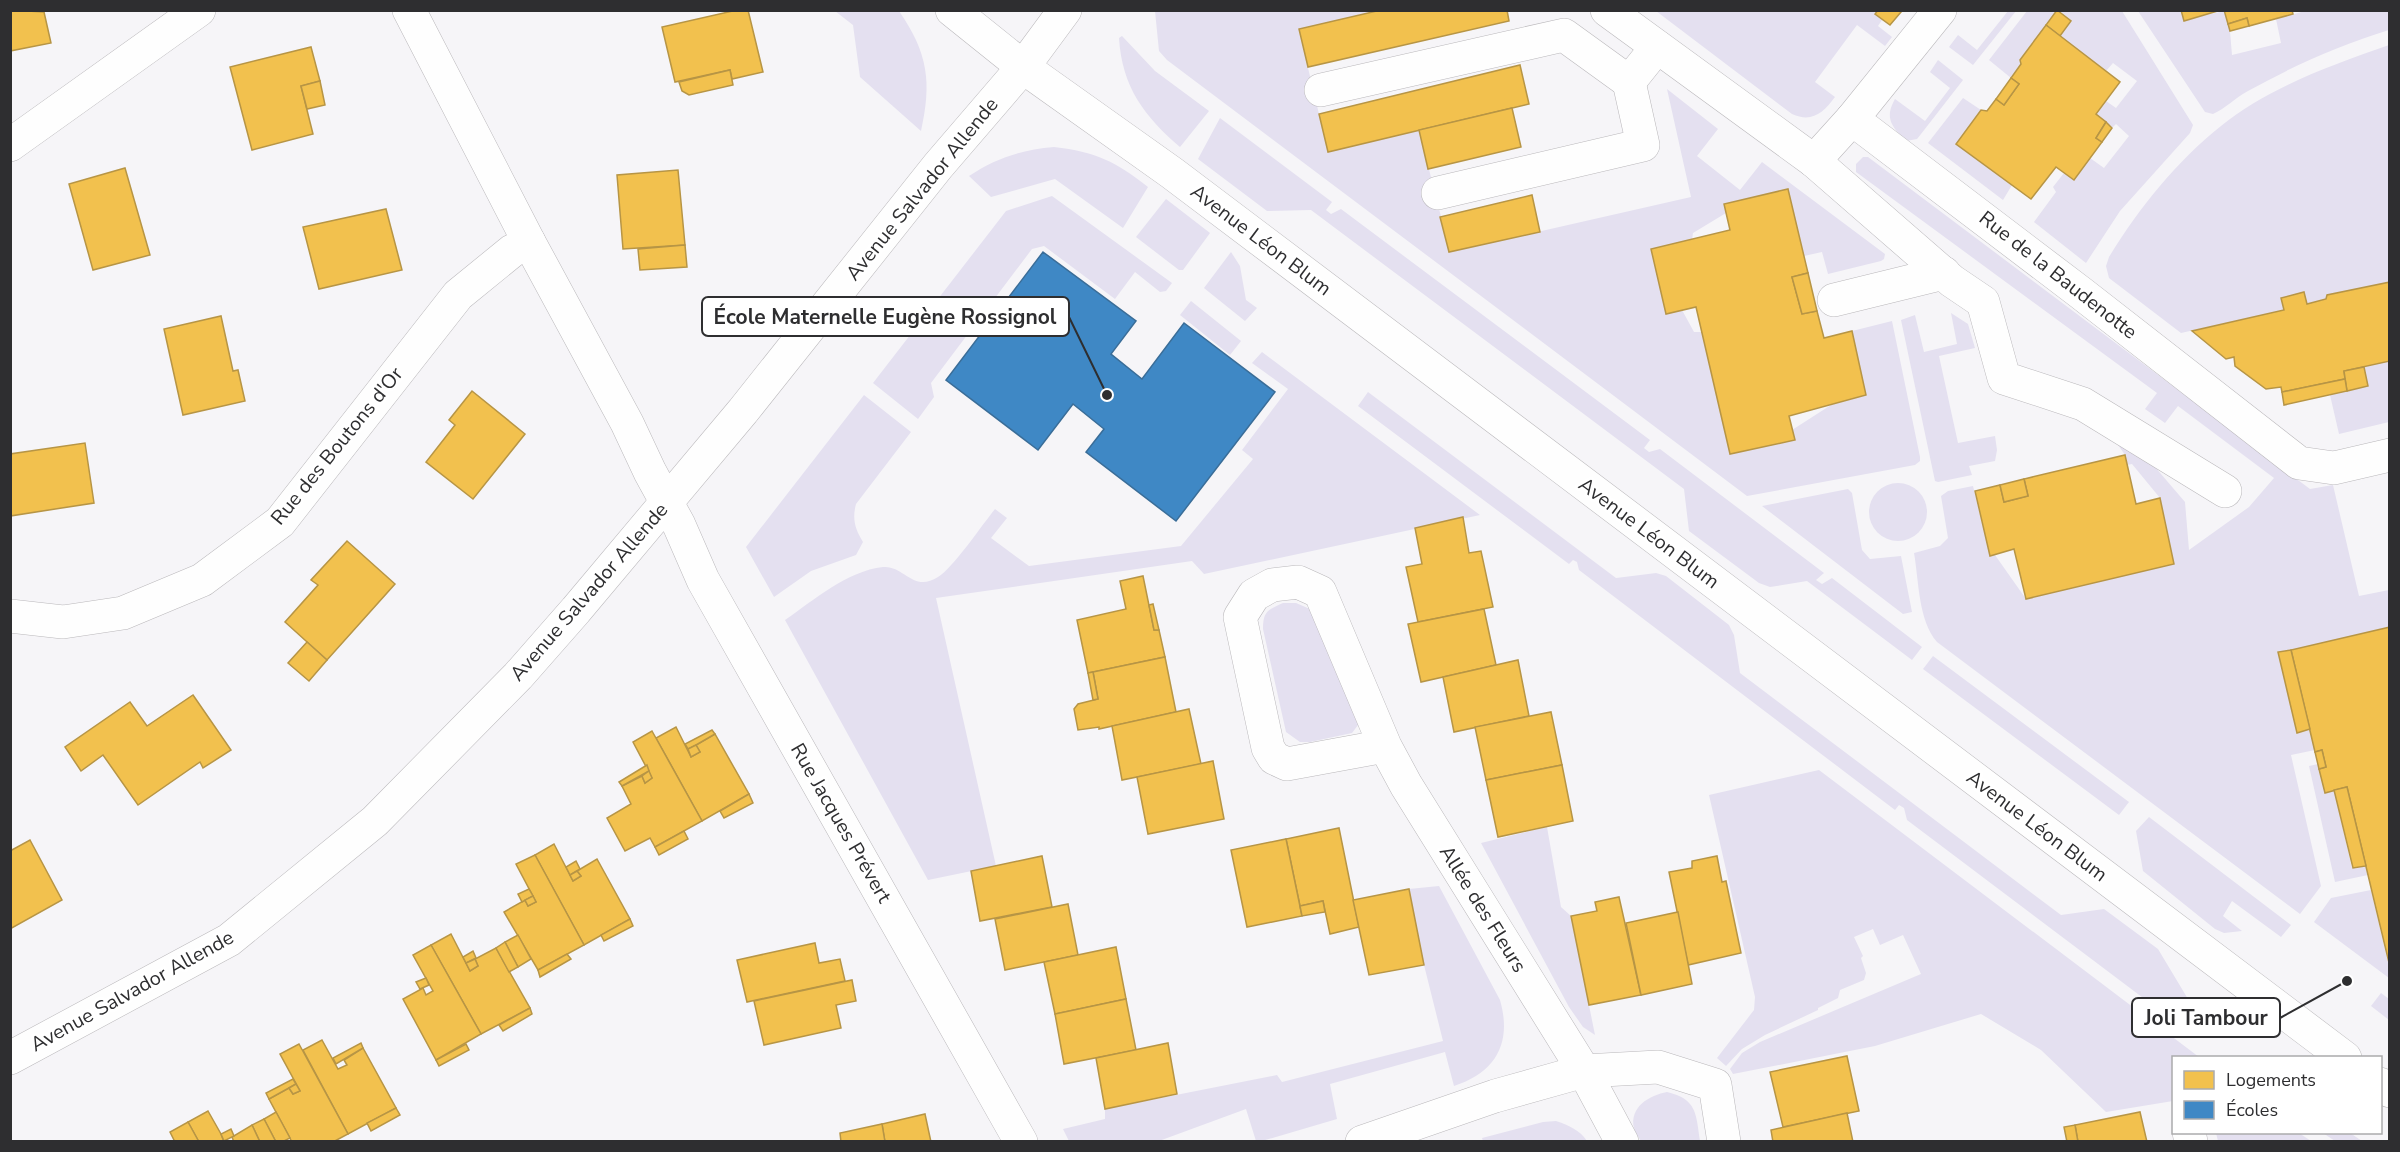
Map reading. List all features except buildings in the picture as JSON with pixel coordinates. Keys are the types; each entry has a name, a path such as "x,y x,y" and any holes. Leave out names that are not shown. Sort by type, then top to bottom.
{"street":[{"path":"10,145 199,10"},
{"path":"409,10 529,242 627,423 666,502"},
{"name":"Avenue Léon Blum","path":"952,10 1023,67 1172,173 2342,1056"},
{"name":"Avenue Salvador Allende","path":"10,1058 229,940 375,821 518,676 743,411 938,166 1023,67 1065,10"},
{"path":"1607,10 1814,161 1944,273 1983,302 2004,378 2083,404 2224,491"},
{"path":"1814,161 1852,119 1940,10"},
{"path":"1321,90 1564,35 1629,82 1642,145 1438,193"},
{"path":"1629,82 1657,47"},
{"name":"Rue de la Baudenotte","path":"1852,119 2072,286 2299,463 2334,468 2390,455"},
{"name":"Rue des Boutons d'Or","path":"10,616 63,622 123,613 202,580 280,522 458,295 512,251 529,242"},
{"path":"1834,300 1944,273"},
{"name":"Rue Jacques Prévert","path":"666,502 703,580 1021,1142"},
{"name":"Allée des Fleurs","path":"1385,746 1287,765 1274,758 1268,747 1240,617 1254,595 1272,585 1298,582 1320,592 1385,746 1412,795 1584,1071 1622,1142"},
{"path":"1362,1142 1495,1096 1584,1071 1658,1067 1715,1086 1724,1142"}],"shaded area":[{"path":"835,11 899,11 916,41 925,68 927,83 921,131 860,77 853,25"},
{"path":"1155,11 1381,11 1299,30 1328,152 1419,130 1450,252 1691,197 1667,89 1718,129 1697,156 1740,190 1762,162 1885,254 1881,261 1828,274 1822,252 1804,256 1726,213 1693,233 1682,310 1694,332 1702,332 1730,454 1794,440 1792,430 1831,405 1866,395 1852,331 1892,321 1920,461 1915,465 1747,496 1167,60 1159,51"},
{"path":"1656,11 1877,11 1874,14 1882,20 1878,26 1892,37 1885,46 1857,25 1815,82 1835,97 1816,115 1799,117"},
{"path":"2008,11 2016,11 1973,65 1949,47 1958,35 1977,50"},
{"path":"2027,11 2057,11 2020,59 2021,64 2011,78 1989,60"},
{"path":"2060,11 2122,11 2193,125 2190,133 2120,211 2086,263 2034,222 2056,192 2053,187 2064,173 2074,180 2090,158 2104,168 2129,136 2116,124 2112,128 2096,114 2106,101 2116,108 2137,81 2113,63 2106,71 2060,36 2071,21"},
{"path":"2138,11 2181,11 2184,20 2224,11 2230,31 2232,55 2281,43 2276,19 2305,11 2389,11 2389,30 2335,49 2282,73 2248,91 2213,114 2205,112"},
{"path":"1122,36 1155,71 1209,111 1180,147 1146,112 1130,86 1121,55 1119,38"},
{"path":"2389,45 2389,282 2328,295 2326,299 2307,304 2304,292 2282,298 2284,310 2181,333 2109,278 2106,266 2109,257 2133,221 2159,187 2204,140 2240,112 2280,89 2323,69"},
{"path":"1938,60 1963,80 1917,139 1906,141 1891,122 1892,106 1895,99 1925,121 1950,88 1930,72"},
{"path":"1963,98 1981,110 1956,144 2012,185 2003,200 1928,143"},
{"path":"1220,118 1332,202 1326,210 1331,214 1341,209 1650,440 1644,448 1649,452 1660,449 1824,573 1816,580 1822,584 1832,578 1922,647 1912,660 1807,581 1770,587 1759,583 1689,531 1684,489 1311,210 1267,211 1198,159"},
{"path":"1054,147 1104,159 1125,170 1148,187 1123,228 1055,179 991,197 969,176 1009,156"},
{"path":"1863,157 1868,157 2310,489 2333,485 2359,596 2389,590 2389,627 2278,653 2297,732 2310,729 2315,750 2291,755 2321,886 2300,914 1937,642 1926,623 1923,612 1914,553 1940,546 1948,538 1941,496 1948,491 1973,486 1990,555 1995,555 2026,599 2174,564 2160,498 2132,464 2127,465 2125,455 2116,442 2131,439 2185,502 2189,550 2249,507 2274,478 2178,406 2165,423 2145,409 2157,393 1856,172 1856,164"},
{"path":"1052,196 1172,283 1166,291 1160,292 1135,272 1115,299 1044,246 1032,249 931,383 934,397 918,419 873,383 1006,211"},
{"path":"1166,199 1210,233 1183,270 1179,270 1136,237"},
{"path":"1231,252 1240,266 1246,300 1257,308 1245,321 1204,288"},
{"path":"1191,301 1241,341 1230,355 1180,315"},
{"path":"1951,313 1968,324 1975,348 1939,356 1958,443 1995,436 1997,450 1995,461 1969,466 1972,475 1938,482 1935,481 1901,320 1915,315 1924,352 1957,344"},
{"path":"1262,352 1480,515 1204,574 1192,561 936,598 996,866 928,880 785,620 844,580 870,570 890,568 922,582 938,577 959,556 995,509 1007,518 991,538 1029,566 1181,546 1253,459 1242,450 1288,389 1252,363"},
{"path":"2389,361 2389,422 2339,434 2330,395 2367,386 2364,367"},
{"path":"1368,392 1616,578 1656,573 1666,576 1729,625 1734,635 1740,673 2061,915 2104,909 2158,949 2205,1024 2195,1037 1907,820 1904,808 1899,805 1895,810 1579,570 1577,562 1573,560 1569,564 1358,406"},
{"path":"864,395 911,432 856,504 855,524 863,542 856,555 811,571 774,597 746,547"},
{"path":"1898,483 1914,488 1922,496 1927,512 1922,528 1914,536 1898,541 1882,536 1874,528 1869,512 1874,496 1882,488"},
{"path":"1848,489 1852,493 1862,550 1870,559 1901,556 1912,612 1903,614 1762,506"},
{"path":"1283,603 1296,603 1310,609 1361,721 1352,733 1300,742 1286,732 1263,629 1267,612"},
{"path":"1933,656 2129,802 2119,815 1923,669"},
{"path":"2318,764 2325,793 2334,790 2352,868 2366,866 2368,875 2335,882 2309,766"},
{"path":"1819,770 2198,1056 2172,1056 2172,1101 2106,1112 2041,1050 1981,1014 1875,1046 1733,1074 1730,1069 1742,1053 1760,1042 1921,974 1903,935 1880,945 1873,929 1854,937 1863,956 1861,958 1866,973 1864,980 1840,990 1838,998 1818,1010 1765,1035 1742,1049 1726,1066 1717,1058 1754,1010 1755,997 1709,795"},
{"path":"2149,817 2291,925 2281,937 2232,901 2223,916 2242,931 2224,933 2215,929 2143,871 2136,831"},
{"path":"1547,827 1561,907 1571,916 1595,1035 1583,1027 1569,1007 1481,843"},
{"path":"1439,886 1500,1000 1504,1029 1502,1042 1498,1054 1481,1073 1454,1086 1445,1052 1330,1084 1337,1119 1262,1141 1256,1141 1246,1109 1159,1141 1069,1141 1063,1129 1105,1119 1105,1109 1277,1075 1282,1082 1443,1041 1424,965 1409,889"},
{"path":"2371,890 2389,967 2389,978 2314,922 2331,898"},
{"path":"2381,993 2389,999 2389,1020 2371,1006"},
{"path":"1667,1092 1690,1103 1696,1115 1700,1141 1641,1141 1633,1121 1638,1108 1648,1099"},
{"path":"1556,1121 1577,1131 1587,1141 1483,1141 1482,1138 1543,1122"},
{"path":"2216,1134 2300,1134 2311,1141 2218,1141"},
{"path":"2324,1134 2352,1134 2362,1141 2335,1141"}],"place":[{"name":"École Maternelle Eugène Rossignol","path":"1107,395"},
{"name":"Joli Tambour","path":"2347,981"}]}
